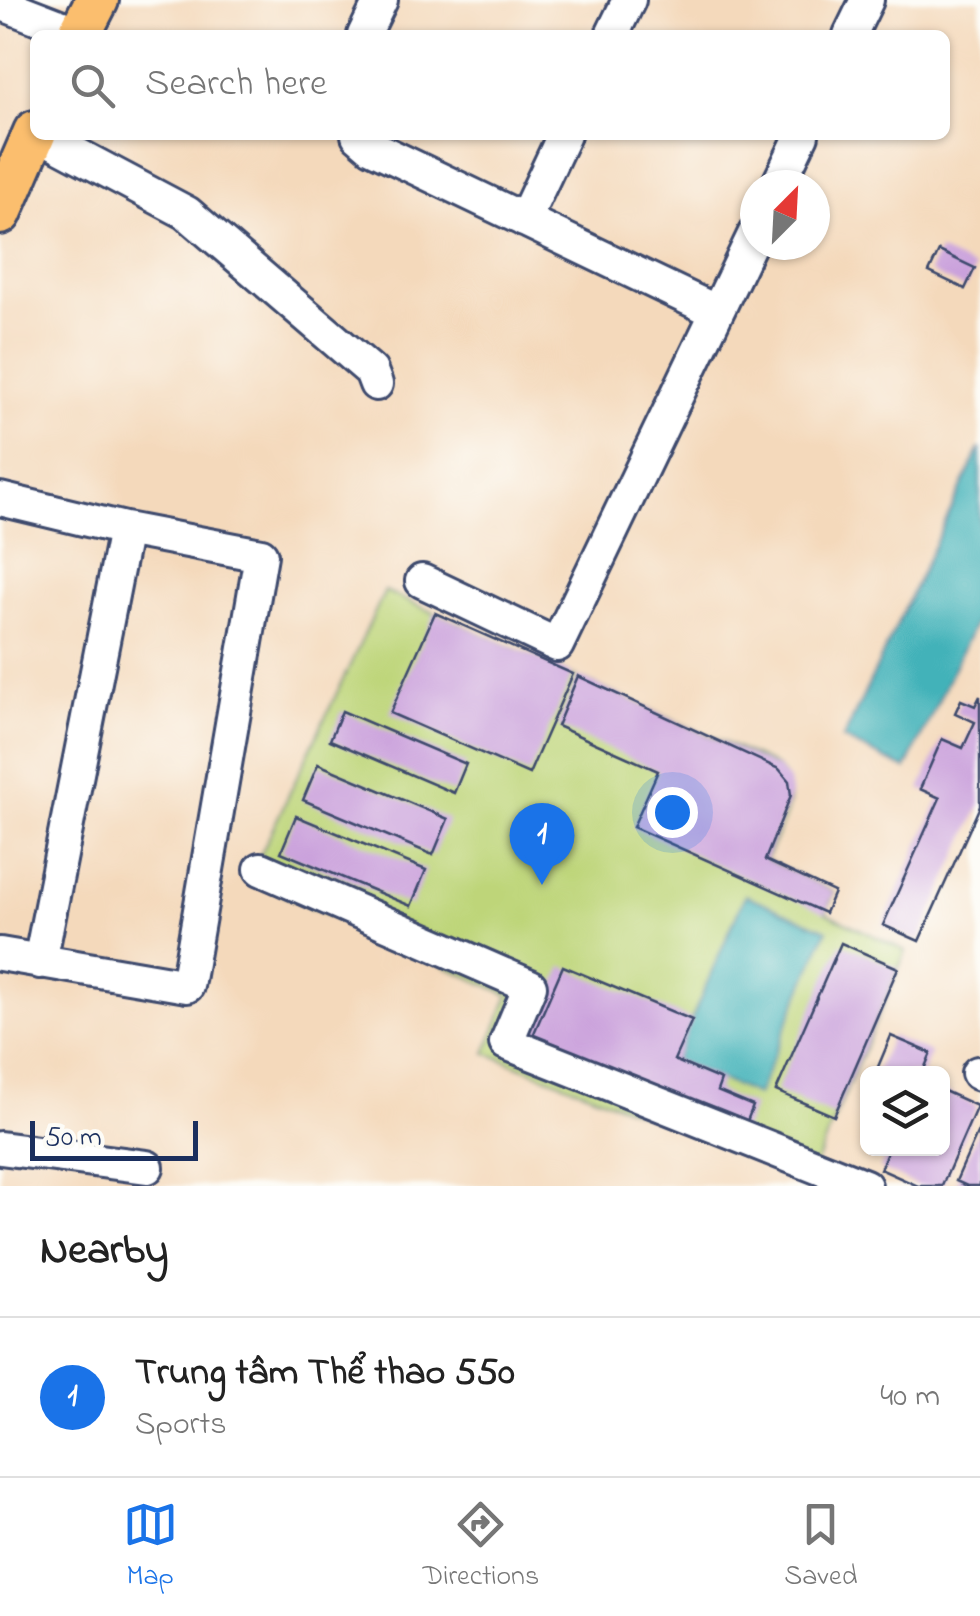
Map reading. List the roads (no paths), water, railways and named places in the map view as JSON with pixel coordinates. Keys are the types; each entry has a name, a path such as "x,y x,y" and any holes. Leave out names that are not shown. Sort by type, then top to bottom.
{"main road":[{"path":"81,30 97,0"},
{"path":"0,213 35,140"}],"street":[{"path":"366,30 381,0"},
{"path":"614,30 628,0"},
{"path":"852,30 867,0"},
{"path":"0,3 69,30"},
{"path":"49,140 187,214 372,372 376,384"},
{"path":"364,140 717,312"},
{"path":"524,220 562,140"},
{"path":"785,170 800,140"},
{"path":"422,581 557,646 742,260"},
{"path":"0,499 125,529 261,555 187,986 0,954"},
{"path":"40,962 125,529"},
{"path":"261,869 530,986 506,1043 865,1186"},
{"path":"0,1148 147,1167"}],"water":[{"path":"980,448 980,612 906,769 843,739"},
{"path":"745,895 827,930 757,1095 674,1060"}],"place":[{"name":"Trung tâm Thể thao 550","path":"542,885"}]}
